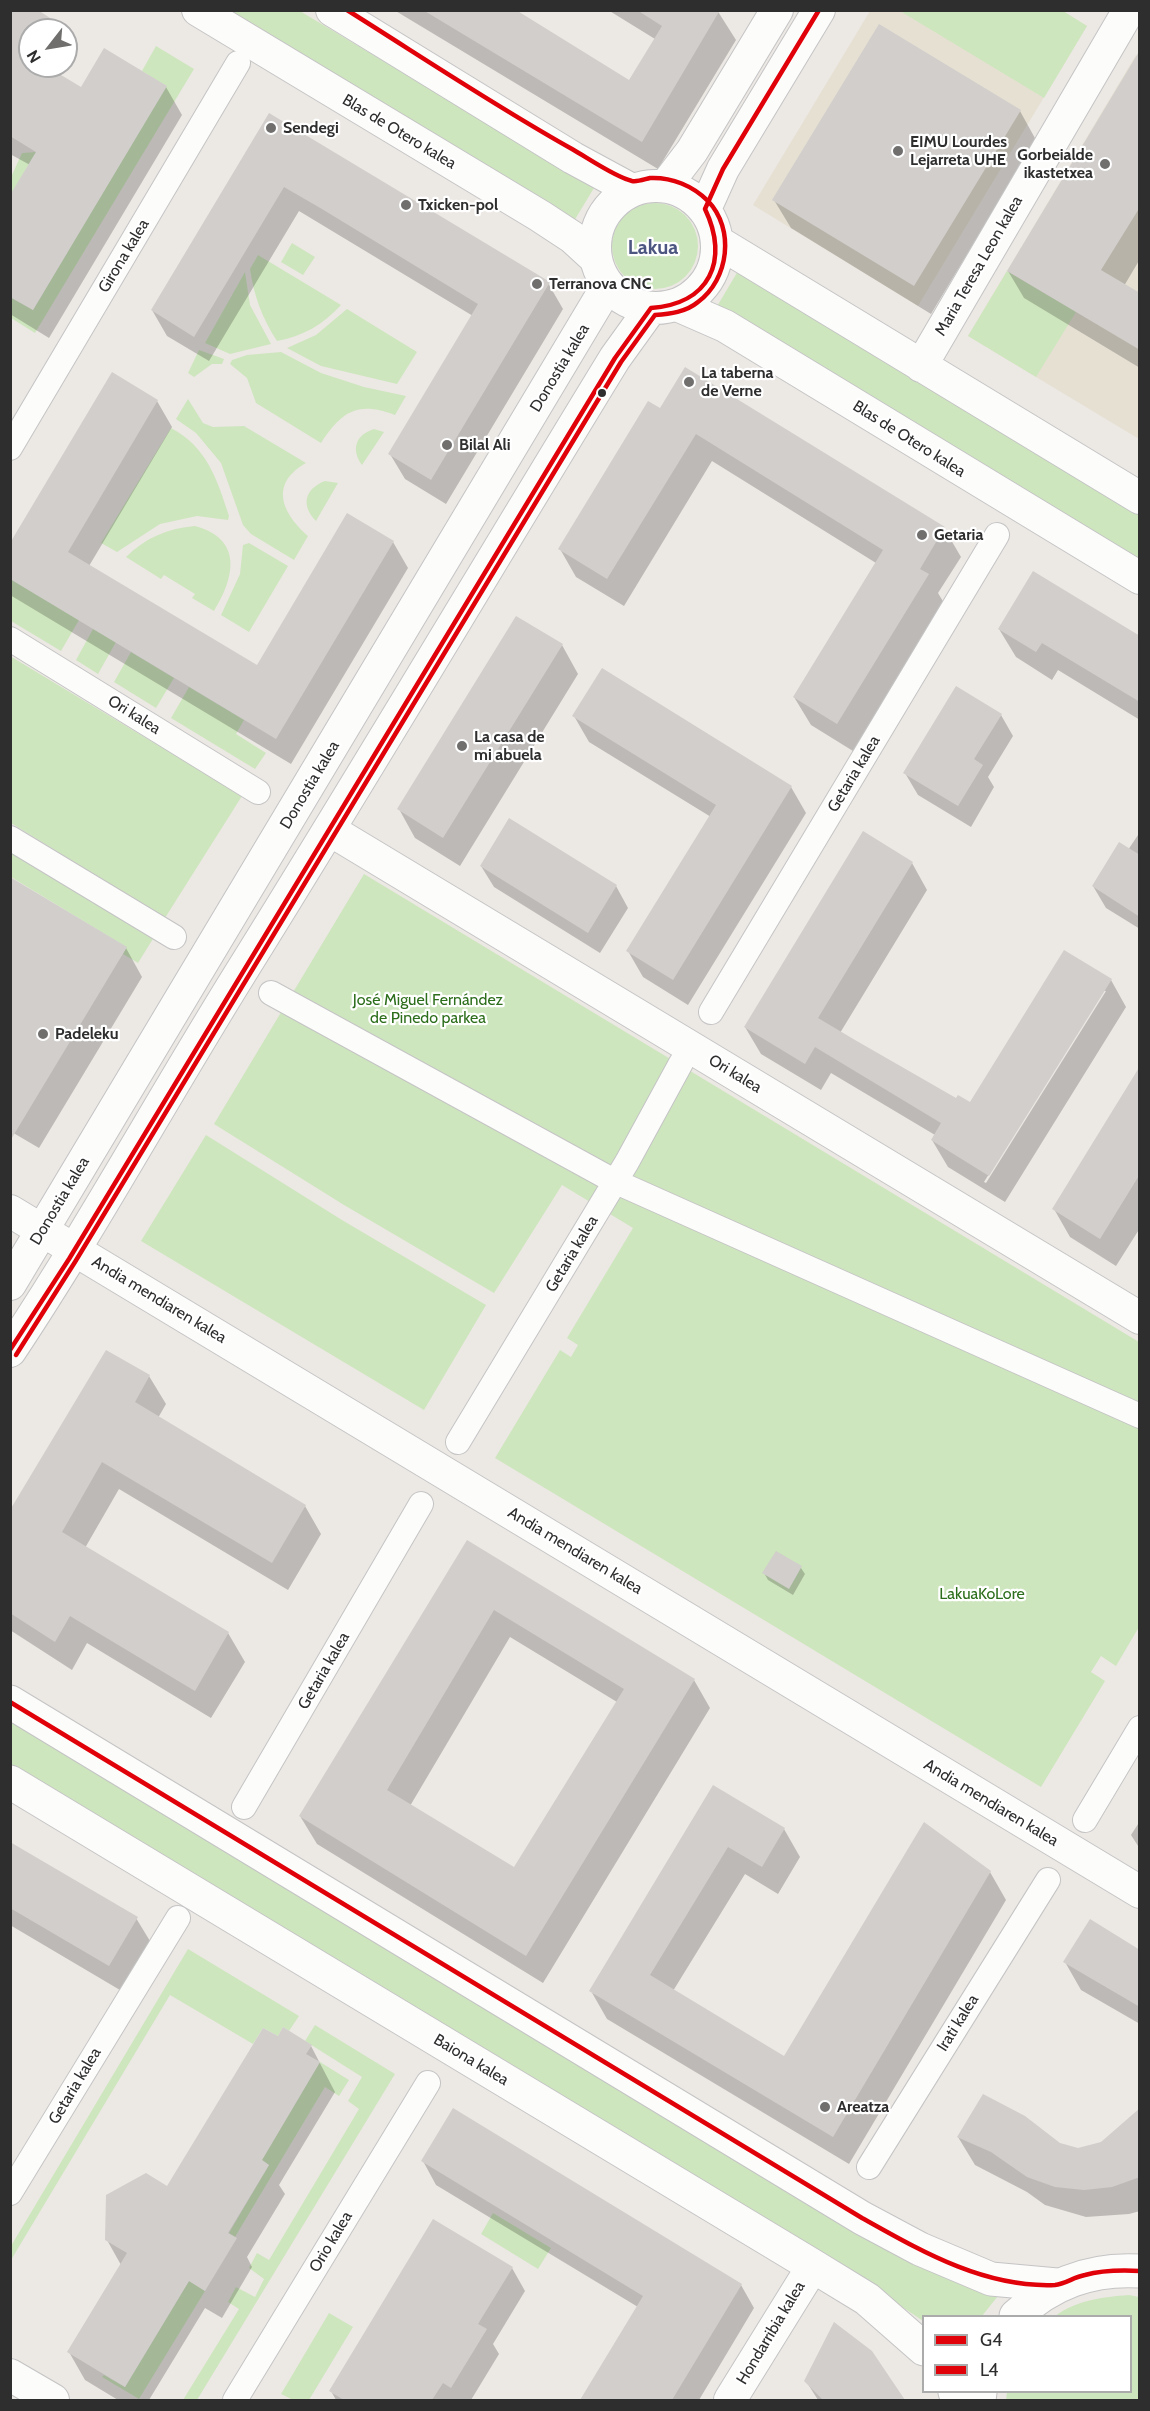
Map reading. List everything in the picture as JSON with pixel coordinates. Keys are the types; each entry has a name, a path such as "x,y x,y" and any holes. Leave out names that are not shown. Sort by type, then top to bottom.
{"street":[{"name":"Blas de Otero kalea","path":"198,10 540,216 572,237 602,272"},
{"path":"332,10 573,158 632,190"},
{"path":"666,186 692,151 777,10"},
{"path":"705,209 723,170 819,10"},
{"name":"Maria Teresa Leon kalea","path":"921,366 1129,10"},
{"name":"Girona kalea","path":"10,448 238,63"},
{"path":"649,186 666,186 687,194 705,209 714,224 718,242 717,262 708,281 695,295 664,307 635,305 620,297 602,272 595,242 598,225 612,204 632,190 649,186"},
{"path":"718,242 1140,498"},
{"name":"Donostia kalea","path":"10,1284 602,272"},
{"name":"Blas de Otero kalea","path":"664,307 718,322 1140,578"},
{"path":"10,1352 76,1251 239,975 330,830 608,368 664,307"},
{"name":"Getaria kalea","path":"711,1012 997,536"},
{"name":"Ori kalea","path":"10,639 258,792"},
{"name":"Ori kalea","path":"330,830 1140,1318"},
{"path":"10,838 174,937"},
{"path":"271,993 614,1181 1140,1416"},
{"name":"Getaria kalea","path":"458,1442 614,1181 681,1063"},
{"name":"Andia mendiaren kalea","path":"10,1211 1140,1892"},
{"name":"Getaria kalea","path":"244,1807 421,1504"},
{"path":"10,1702 862,2218 920,2249 991,2279 1057,2285"},
{"path":"1085,1820 1140,1728"},
{"name":"Baiona kalea","path":"10,1782 867,2299 922,2347"},
{"name":"Irati kalea","path":"869,2167 1047,1880"},
{"name":"Getaria kalea","path":"10,2193 178,1917"},
{"name":"Orio kalea","path":"235,2400 428,2083"},
{"path":"1017,2315 1035,2299 1057,2285 1082,2276 1124,2271 1140,2250"},
{"name":"Hondarribia kalea","path":"730,2400 813,2266"},
{"path":"10,2375 52,2400"}],"shaded area":[{"name":"EIMU Lourdes Lejarreta UHE","path":"870,11 1063,11 1087,26 918,306 753,205"},
{"name":"Gorbeialde ikastetxea","path":"1136,55 1139,57 1139,439 968,336"}],"green space":[{"path":"225,11 300,11 594,188 574,221"},
{"path":"900,11 1063,11 1087,26 1044,98"},
{"path":"156,46 194,69 35,333 11,318 10,297 33,310 166,86 142,71"},
{"path":"36,152 11,195 11,177 22,153"},
{"path":"655,203 679,210 691,222 698,246 691,270 679,282 655,289 631,282 619,270 612,246 619,222 631,210"},
{"path":"292,243 315,257 303,275 281,262"},
{"path":"258,255 341,305 312,329 277,341 256,298 250,269"},
{"path":"738,271 1139,514 1139,564 716,308"},
{"path":"1007,271 1076,312 1036,377 968,336"},
{"path":"245,272 250,305 271,344 230,354 205,343"},
{"path":"347,309 417,352 397,384 321,366 287,348 316,335"},
{"path":"199,350 224,359 222,364 212,364 194,377 188,373"},
{"path":"281,352 321,373 364,387 406,396 395,415 361,409 344,416 321,443 256,403 247,378 230,364 232,360 247,355"},
{"path":"188,399 203,423 213,427 244,426 306,463 294,471 284,489 283,499 286,508 308,536 294,560 251,534 243,525 221,463 196,433 176,419"},
{"path":"171,428 194,445 209,465 225,502 228,520 197,516 160,524 117,552 101,543"},
{"path":"374,429 384,432 362,465 357,454 357,444 363,435"},
{"path":"325,481 338,483 316,521 308,510 307,498 318,484"},
{"path":"195,526 210,532 221,540 228,550 230,573 227,585 214,611 192,598 195,594 164,575 161,579 126,557 141,544 158,535"},
{"path":"249,543 288,566 249,632 221,615 240,574 243,545"},
{"path":"11,579 79,620 61,651 11,621"},
{"path":"93,629 116,642 98,674 76,660"},
{"path":"131,652 174,678 156,708 114,682"},
{"path":"10,656 242,796 165,918 11,823"},
{"path":"189,687 244,720 236,734 266,753 255,769 171,718"},
{"path":"10,847 156,934 138,963 123,954 126,947 11,877"},
{"path":"364,874 1139,1342 1139,1627 1116,1666 1101,1656 1091,1672 1105,1681 1041,1787 495,1458 560,1350 571,1357 578,1345 567,1338 633,1228 562,1185 494,1293 344,1205 214,1124"},
{"path":"206,1135 342,1220 486,1305 424,1410 141,1241"},
{"path":"10,1715 915,2262 938,2275 994,2292 998,2296 983,2315 922,2315 922,2320 855,2275 11,1765"},
{"path":"188,1949 299,2016 289,2031 283,2027 278,2036 263,2028 253,2044 170,1995 11,2260 11,2246"},
{"path":"315,2025 395,2074 197,2400 183,2400 239,2309 228,2302 236,2287 255,2297 264,2279 249,2268 257,2253 269,2260 359,2109 348,2101 362,2077 305,2041"},
{"path":"320,2062 349,2080 339,2096 325,2087 235,2237 229,2233 269,2165 262,2160"},
{"path":"493,2213 551,2248 538,2269 481,2234"},
{"path":"189,2281 205,2291 139,2399 102,2377 104,2375 125,2387"},
{"path":"1129,2295 1139,2297 1139,2400 1006,2400 1007,2393 1132,2393 1132,2315 1057,2315 1072,2306 1100,2298"},
{"path":"329,2313 353,2327 309,2400 293,2400 281,2394"}],"building":[{"path":"10,10 38,10 50,18 18,18 18,78 66,78 81,87 104,48 167,86 33,310 10,297 10,195 36,152 10,136"},
{"path":"423,10 516,10 629,80 662,26 637,10 720,10 642,142"},
{"name":"EIMU Lourdes Lejarreta UHE","path":"879,24 1021,110 914,286 772,200"},
{"path":"1140,50 1140,207 1101,270 1140,293 1140,350 1007,271"},
{"path":"269,113 550,282 431,480 388,454 478,304 322,209 284,187 194,337 151,310"},
{"path":"685,367 945,527 920,569 929,574 837,724 793,697 883,550 696,434 607,579 558,549 648,401 660,408"},
{"path":"112,372 158,400 68,552 257,665 347,513 394,541 276,739 10,579 10,543"},
{"path":"1033,571 1140,636 1140,702 1042,643 1036,652 998,629"},
{"path":"516,616 563,644 443,838 397,809"},
{"path":"602,668 792,786 673,980 626,951 716,805 572,716"},
{"path":"956,686 1002,714 974,759 983,765 958,806 903,773"},
{"path":"509,818 617,885 588,933 480,866"},
{"path":"863,831 913,862 818,1018 855,1040 956,1098 958,1095 970,1102 1064,950 1112,979 989,1176 931,1140 941,1123 815,1047 805,1064 744,1027"},
{"path":"1119,842 1140,855 1140,917 1092,886"},
{"name":"Padeleku","path":"10,877 127,947 10,1141"},
{"path":"1140,1066 1140,1174 1100,1239 1052,1209"},
{"path":"106,1350 150,1375 135,1402 306,1505 272,1563 102,1462 62,1532 229,1632 195,1691 70,1616 55,1642 10,1613 10,1510"},
{"path":"467,1540 695,1679 526,1956 299,1816","holes":["494,1610 624,1689 514,1867 387,1790"]},
{"path":"776,1551 802,1566 789,1589 762,1573"},
{"path":"713,1785 785,1828 762,1867 728,1847 650,1975 784,2056 924,1822 991,1871 833,2137 589,1991"},
{"path":"10,1842 138,1917 109,1966 10,1908"},
{"path":"1090,1919 1140,1950 1140,2007 1063,1962"},
{"path":"283,2027 312,2045 306,2054 320,2062 262,2160 269,2165 228,2233 237,2238 205,2291 189,2281 125,2387 67,2352 127,2253 105,2240 106,2195 146,2173 167,2186 263,2028 278,2036"},
{"path":"983,2094 1025,2116 1060,2143 1078,2148 1101,2142 1140,2108 1140,2177 1112,2187 1084,2190 1055,2187 1027,2177 991,2152 957,2137"},
{"path":"453,2108 742,2284 672,2400 580,2400 643,2296 421,2161"},
{"path":"433,2219 513,2267 478,2324 487,2329 451,2388 443,2383 432,2400 344,2400 329,2391"},
{"path":"834,2322 872,2351 905,2400 823,2400 804,2381"}],"transit line":[{"name":"L4","path":"16,1355 75,1262 621,362 655,315 678,312 698,302 708,292 722,267 725,253 722,225 717,212 696,191 666,179 650,178 639,181 625,179 487,99 347,10"},
{"name":"G4","path":"10,1350 69,1259 615,358 651,308 671,305 687,298 700,289 709,276 714,262 715,246 712,228 705,209 723,169 819,10"},
{"name":"G4","path":"10,1702 862,2218 907,2243 978,2274 1029,2284 1055,2285 1105,2271 1140,2271"}],"place":[{"name":"Sendegi","path":"271,128"},
{"name":"EIMU Lourdes Lejarreta UHE","path":"898,151"},
{"name":"Gorbeialde ikastetxea","path":"1105,164"},
{"name":"Txicken-pol","path":"406,205"},
{"name":"Terranova CNC","path":"537,284"},
{"name":"La taberna de Verne","path":"689,382"},
{"name":"Bilal Ali","path":"447,445"},
{"name":"Getaria","path":"922,535"},
{"name":"La casa de mi abuela","path":"462,746"},
{"name":"Padeleku","path":"43,1034"},
{"name":"Areatza","path":"825,2107"}],"district":[{"name":"Lakua","path":"653,248"}],"park label":[{"name":"José Miguel Fernández de Pinedo parkea","path":"428,1009"},
{"name":"LakuaKoLore","path":"982,1594"}]}
